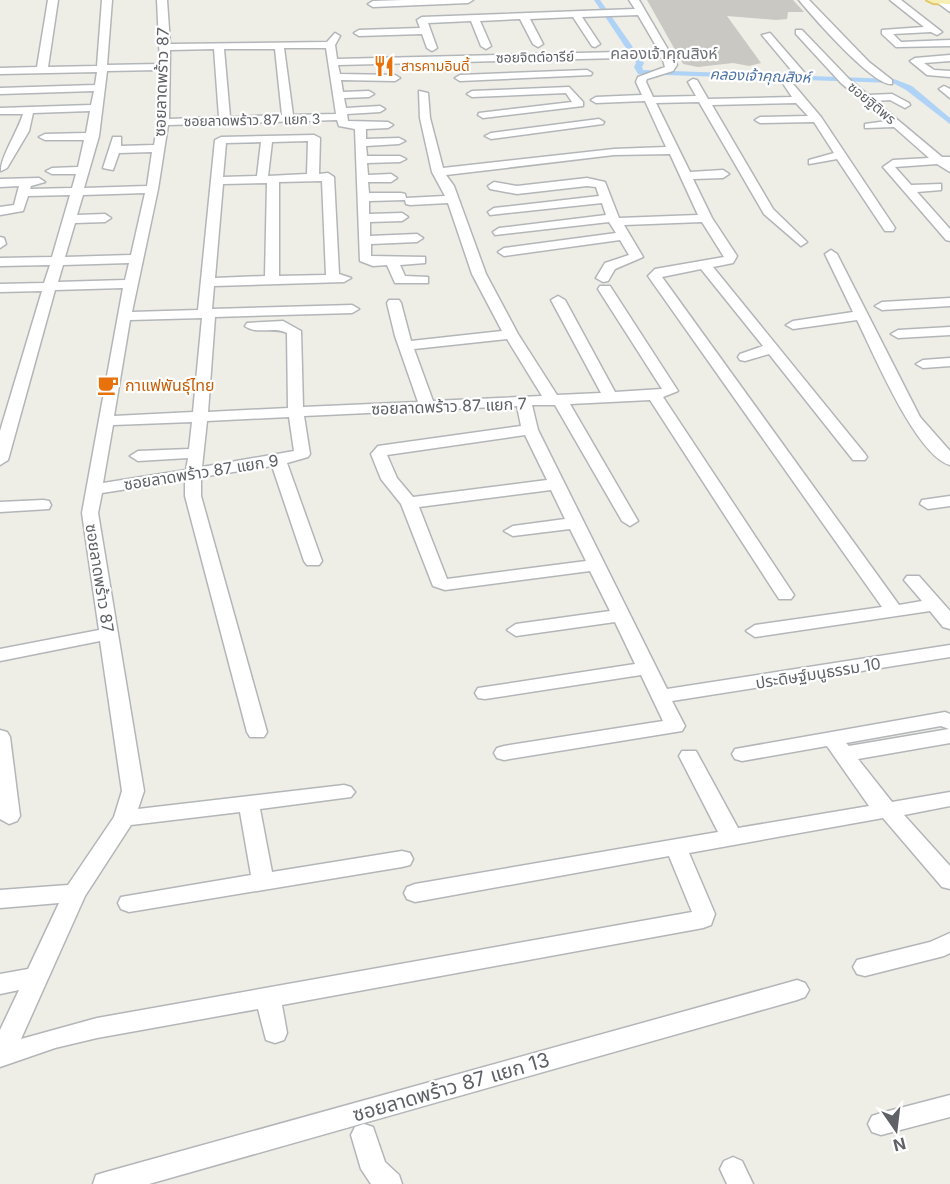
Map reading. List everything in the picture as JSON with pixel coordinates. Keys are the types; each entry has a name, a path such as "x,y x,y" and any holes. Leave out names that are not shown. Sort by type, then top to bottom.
{"main road":[{"path":"933,0 950,1"}],"street":[{"path":"42,70 53,0"},
{"path":"0,460 50,286 72,219 93,135 101,88 107,0"},
{"name":"ซอยลาดพร้าว 87","path":"0,1057 75,893 124,818 131,801 132,777 90,513 124,316 152,189 163,122 165,47 162,0"},
{"path":"373,4 468,0"},
{"path":"634,0 672,67 643,77 641,82 706,218 731,256 728,260 660,272 656,276 895,612"},
{"path":"804,0 806,32"},
{"path":"895,0 950,43"},
{"path":"939,0 950,9"},
{"path":"361,38 428,40 423,20 641,12"},
{"path":"576,14 595,44"},
{"path":"524,16 538,44"},
{"path":"474,18 486,46"},
{"path":"933,29 885,32 899,45 950,43"},
{"path":"886,81 806,32 767,35 803,79 787,82 799,100 817,119 889,228"},
{"name":"ซอยฐิติพร","path":"806,32 844,80 947,163"},
{"path":"574,34 588,34"},
{"path":"165,47 279,46 333,41 333,62 345,126 388,125"},
{"path":"219,46 225,121"},
{"path":"279,46 285,78 288,119"},
{"name":"ซอยจิตต์อารีย์","path":"333,62 665,54"},
{"path":"950,58 916,60 932,74 950,75"},
{"path":"457,59 460,87 472,94 493,140 599,122"},
{"path":"0,71 165,68"},
{"path":"460,78 587,74"},
{"path":"337,77 395,78"},
{"path":"693,82 768,211 801,242"},
{"path":"0,91 101,88"},
{"path":"472,94 569,90 573,92 579,104 483,115"},
{"path":"423,93 425,118 438,172 448,186 479,274 511,334 556,401 630,521"},
{"path":"340,95 369,94"},
{"path":"866,98 892,97 905,105"},
{"path":"596,100 799,100"},
{"path":"0,111 98,108"},
{"name":"ซอยลาดพร้าว 87 แยก 3","path":"163,122 288,119 380,109"},
{"path":"1,168 23,131 29,110"},
{"path":"760,120 817,119"},
{"path":"869,126 897,124"},
{"path":"360,126 364,240 367,260 392,262 420,260"},
{"path":"45,137 93,135"},
{"path":"267,138 272,280"},
{"path":"257,732 193,496 208,282 221,140 314,138 313,177"},
{"path":"360,143 399,141"},
{"path":"109,168 116,144 159,148"},
{"path":"438,172 614,152 674,150"},
{"path":"813,162 841,154"},
{"path":"362,160 400,159"},
{"path":"947,163 890,164 889,167 950,237"},
{"path":"52,171 80,180 152,189"},
{"path":"686,176 723,174"},
{"path":"208,282 338,278 328,177 216,181"},
{"path":"363,179 391,178"},
{"path":"0,183 25,188 80,180"},
{"path":"494,186 517,190 593,182 601,185 615,220 637,257 610,266 604,284 671,389 654,395 785,595"},
{"path":"907,189 937,187"},
{"path":"0,211 19,208 25,188"},
{"path":"363,197 453,199"},
{"path":"494,212 607,199"},
{"path":"363,218 402,217"},
{"path":"72,219 105,218"},
{"path":"499,232 615,220 706,218"},
{"path":"504,252 624,236"},
{"path":"364,240 417,238"},
{"path":"831,254 913,418 929,439 950,460"},
{"path":"0,262 136,259"},
{"path":"392,262 400,280 423,280"},
{"path":"705,265 859,457"},
{"path":"0,288 131,284"},
{"path":"882,306 949,297"},
{"path":"558,300 611,398"},
{"path":"394,303 406,346 428,407"},
{"path":"124,316 352,309"},
{"path":"793,325 862,315"},
{"path":"252,326 283,325 294,331 296,412"},
{"path":"898,334 950,331"},
{"path":"406,346 511,334"},
{"path":"745,357 772,348"},
{"path":"923,364 950,362"},
{"name":"ซอยลาดพร้าว 87 แยก 7","path":"106,421 524,403 654,395"},
{"path":"504,753 675,726 530,430 524,403"},
{"name":"ซอยลาดพร้าว 87 แยก 9","path":"94,489 298,456 303,451 296,412"},
{"path":"530,430 380,452 389,479 409,503 439,582 445,585 597,565"},
{"path":"138,456 197,453"},
{"path":"278,460 313,561"},
{"path":"409,503 557,484"},
{"path":"928,504 950,501"},
{"path":"0,507 43,505"},
{"path":"513,531 577,523"},
{"path":"913,580 950,623"},
{"path":"755,631 935,605"},
{"path":"516,630 621,615"},
{"path":"0,655 108,634"},
{"name":"ประดิษฐ์มนูธรรม 10","path":"662,696 950,651"},
{"path":"485,693 648,668"},
{"path":"838,746 945,718 950,723"},
{"path":"741,754 950,736"},
{"path":"0,737 9,816"},
{"path":"838,746 877,801 889,811 950,881"},
{"path":"689,756 732,838"},
{"path":"124,818 344,792"},
{"path":"415,893 950,799"},
{"path":"249,805 263,882"},
{"path":"0,1057 55,1038 97,1028 613,937 702,919 704,914 676,848"},
{"path":"129,903 402,859"},
{"path":"0,899 75,893"},
{"path":"865,967 928,952 950,942"},
{"path":"0,984 35,977"},
{"name":"ซอยลาดพร้าว 87 แยก 13","path":"106,1184 797,990"},
{"path":"268,998 275,1033"},
{"path":"881,1124 950,1106"},
{"path":"364,1135 374,1169 389,1184"}],"building":[{"path":"647,0 793,0 804,12 788,12 787,19 776,20 727,16 761,63 749,66 733,63 698,67 683,64"}],"waterway":[{"name":"คลองเจ้าคุณสิงห์","path":"597,0 640,63 638,67 641,72 894,81 909,88 950,122"}],"place":[{"name":"สารคามอินดี้","path":"384,66"},
{"name":"กาแฟพันธ์ุไทย","path":"108,385"}],"district":[{"name":"คลองเจ้าคุณสิงห์","path":"664,53"}]}
